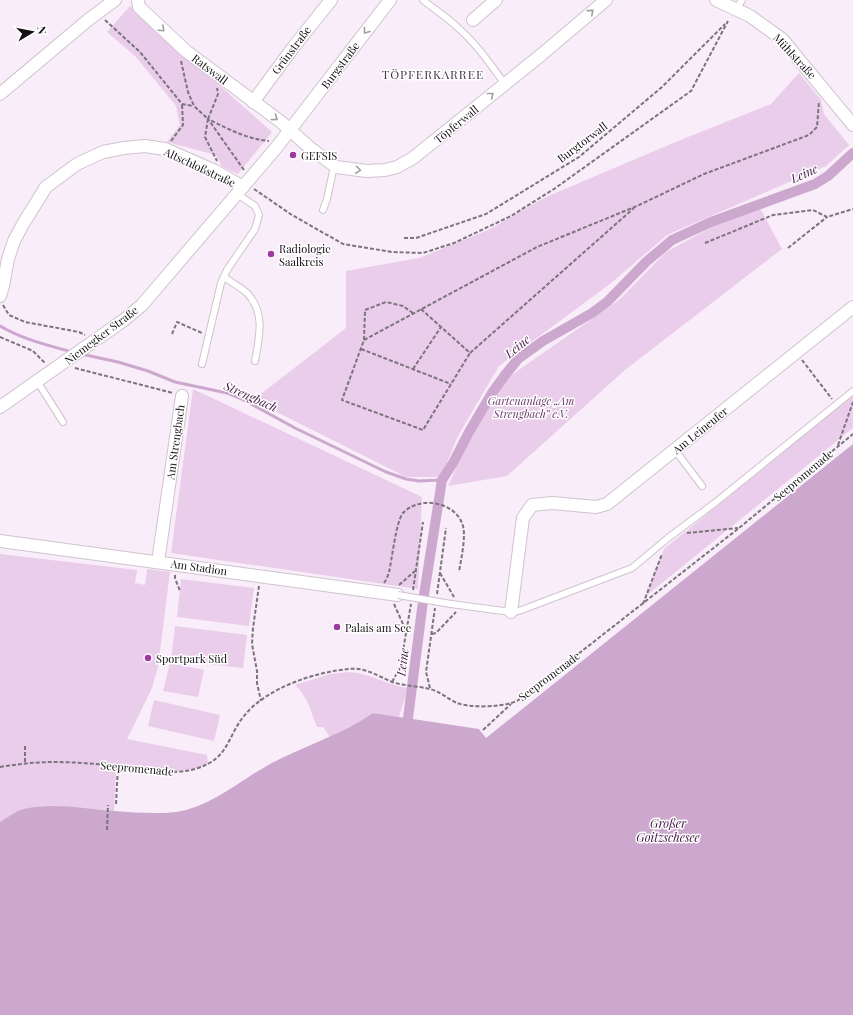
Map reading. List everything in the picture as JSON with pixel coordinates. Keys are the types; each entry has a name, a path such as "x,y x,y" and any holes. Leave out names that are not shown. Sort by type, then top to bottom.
{"street":[{"path":"0,94 97,12 115,0"},
{"name":"Ratswall","path":"138,0 139,7 186,51 283,124 290,131"},
{"name":"Grünstraße","path":"253,102 292,49 331,0"},
{"name":"Burgstraße","path":"290,131 390,0"},
{"path":"473,20 496,0"},
{"name":"Töpferwall","path":"290,131 334,166 367,171 385,170 397,166 413,158 541,55 606,0"},
{"name":"Mühlstraße","path":"716,0 739,4 782,39 853,125"},
{"name":"Niemegker Straße","path":"0,407 37,380 65,363 124,320 142,304 290,131"},
{"name":"Altschloßstraße","path":"0,296 4,286 8,259 14,241 46,188 77,164 103,152 145,146 165,149 215,172 242,188"},
{"name":"Am Leineufer","path":"511,612 523,518 532,505 552,502 596,507 607,504 853,307"},
{"name":"Am Strengbach","path":"158,562 182,396"},
{"name":"Am Stadion","path":"0,541 398,595"}],"lane":[{"path":"423,0 457,26 479,50 505,84"},
{"path":"323,210 327,199 334,166"},
{"path":"202,364 221,283 255,229 259,215 255,206 242,188"},
{"path":"224,277 246,293 253,302 259,316 260,332 255,361"},
{"path":"37,380 63,422"},
{"path":"398,595 511,612 519,611 632,568 716,502 853,390"},
{"path":"675,450 702,486"}],"path":[{"name":"Burgtorwall","path":"404,238 416,238 486,214 579,157 662,87 728,22 739,4"},
{"path":"97,12 140,52 182,104 183,125 165,149"},
{"path":"242,188 343,244 392,252 423,253 454,243 519,211 554,190 691,91 728,22"},
{"path":"177,56 182,62 188,92 194,106 208,119 245,171"},
{"path":"216,74 218,94 208,119 205,137 217,160 217,167"},
{"path":"364,340 537,246 637,206 704,174 809,135 818,127 820,91 823,87"},
{"path":"182,104 194,106"},
{"path":"208,119 238,134 258,140 269,140"},
{"path":"413,313 403,306 386,302 365,310 364,340 342,400 423,430 470,353 637,206"},
{"path":"788,248 827,217 853,209"},
{"path":"705,243 772,215 812,210 827,217"},
{"path":"421,309 470,353"},
{"path":"8,313 9,315 24,322 79,332 85,335"},
{"path":"172,334 177,322 209,336"},
{"path":"413,369 441,327"},
{"path":"0,337 33,351 48,365"},
{"path":"361,348 451,384"},
{"path":"797,353 833,400"},
{"name":"Am Strengbach","path":"65,363 75,368 182,396"},
{"path":"837,446 853,401"},
{"name":"Seepromenade","path":"0,767 26,763 54,762 177,772 198,768 214,761 224,751 244,716 252,708 273,693 294,681 349,669 360,668 398,684 423,688 443,694 457,703 489,706 512,703 522,698 642,605 739,528 853,434"},
{"path":"380,592 389,574 396,531 402,514 415,504 426,502 448,507 454,511 462,522 464,530 460,572"},
{"path":"642,605 671,536 739,528"},
{"path":"175,564 175,578 180,591"},
{"path":"260,576 252,628 252,644 261,701"},
{"path":"483,730 512,703"},
{"path":"25,746 26,763"},
{"path":"116,804 118,766"},
{"path":"107,830 108,805"}],"green space":[{"path":"130,6 272,132 238,174 222,167 216,155 167,142 180,125 176,106 136,57 107,32"},
{"path":"799,73 821,100 824,114 849,145 826,166 667,235 610,284 499,366 458,436 441,477 406,477 253,400 346,328 346,271 419,258 488,230 546,197 678,141 771,104"},
{"name":"Gartenanlage „Am Strengbach” e.V.","path":"760,208 782,249 625,370 507,476 448,486 467,444 503,381 619,300 666,252 712,227"},
{"path":"193,389 422,497 418,589 171,553"},
{"path":"853,396 853,428 646,596 664,549"},
{"path":"0,554 137,570 135,583 145,585 147,569 170,572 158,667 152,688 127,739 207,755 208,764 197,768 175,771 118,766 116,772 114,811 49,807 23,810 0,822"},
{"path":"181,579 254,588 249,626 177,617"},
{"path":"175,626 247,635 243,668 171,660"},
{"path":"170,663 204,670 198,697 163,691"},
{"path":"350,672 408,688 399,717 373,713 330,737 323,727 317,727 306,699 295,685 330,674"},
{"path":"154,700 220,715 214,741 148,726"}],"water":[{"name":"Großer Goitzschesee","path":"853,444 853,1015 0,1015 0,822 21,810 47,806 149,813 165,813 189,809 213,799 270,764 348,728 373,713 479,729 486,738"}],"waterway":[{"name":"Leine","path":"408,718 423,601 442,480 492,393 505,375 518,359 543,341 592,313 607,302 646,262 672,240 711,222 815,184 828,176 853,153"},
{"name":"Strengbach","path":"0,326 26,338 72,352"},
{"name":"Strengbach","path":"81,354 118,362 148,371 175,382 227,393 242,399 295,428 386,472 406,479 419,481 442,480"}],"place":[{"name":"GEFSIS","path":"293,155"},
{"name":"Radiologie Saalkreis","path":"271,254"},
{"name":"Palais am See","path":"337,627"},
{"name":"Sportpark Süd","path":"148,658"}],"district":[{"name":"TÖPFERKARREE","path":"433,74"}]}
